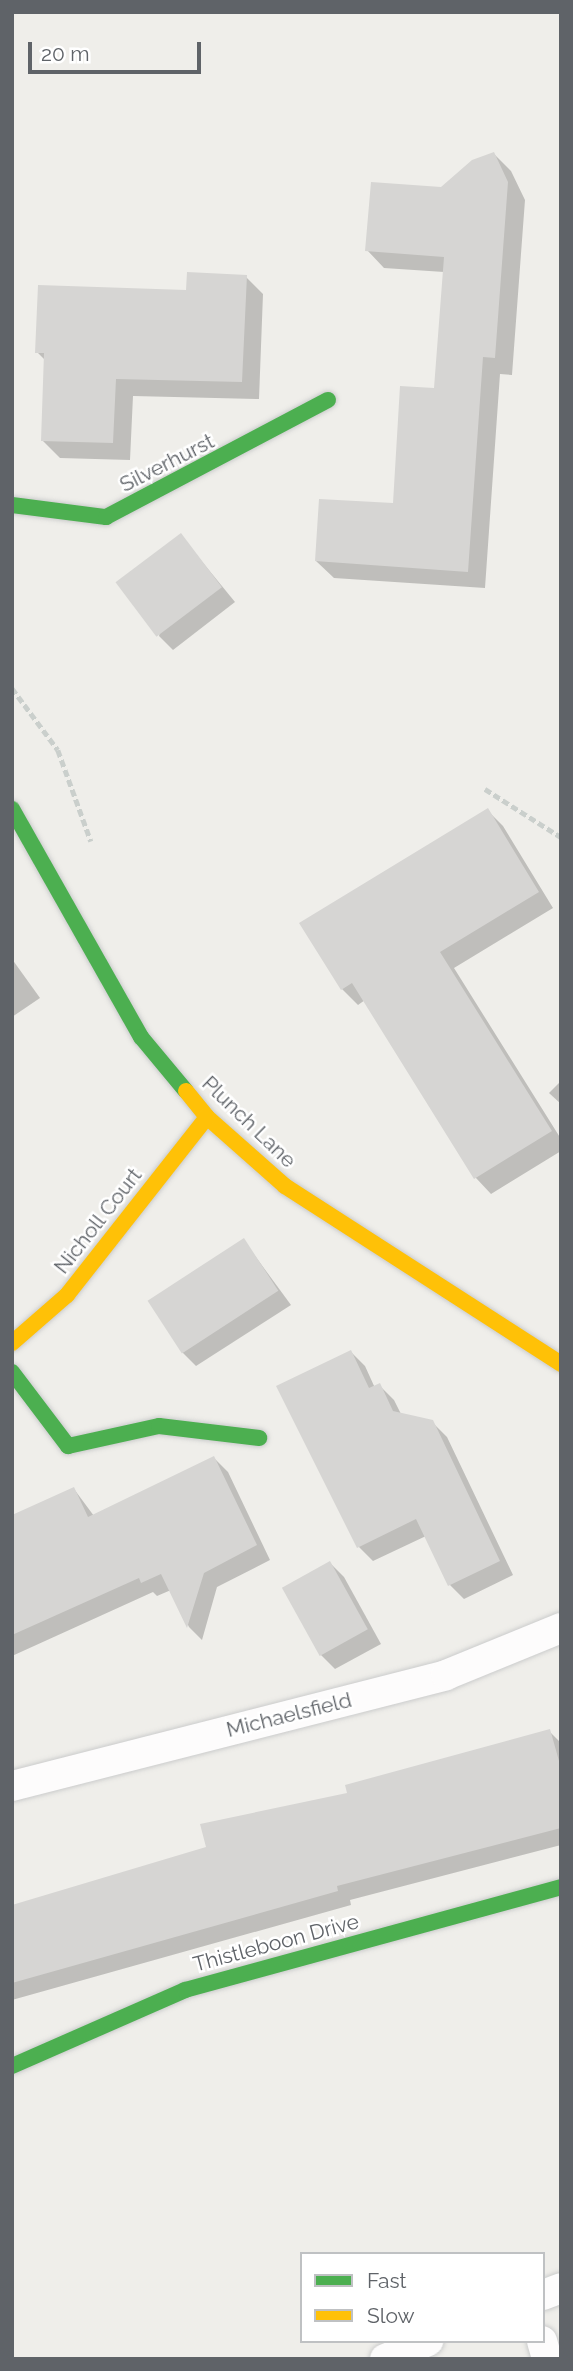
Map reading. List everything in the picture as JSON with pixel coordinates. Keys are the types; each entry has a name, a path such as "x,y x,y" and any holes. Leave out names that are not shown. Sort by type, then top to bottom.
{"street":[{"name":"Silverhurst","path":"12,505 106,517 328,400"},
{"name":"Plunch Lane","path":"12,808 141,1037 207,1117 285,1186 561,1364"},
{"name":"Nicholl Court","path":"12,1343 67,1295 207,1117"},
{"path":"12,1372 68,1446 159,1426 259,1438"},
{"name":"Thistleboon Drive","path":"12,2066 185,1990 560,1890"}],"lane":[{"name":"Michaelsfield","path":"12,1786 446,1675 561,1628"},
{"path":"385,2359 423,2343"}],"path":[{"path":"485,789 561,837"}],"building":[{"path":"494,152 508,182 495,358 483,357 468,572 315,561 319,499 393,503 400,386 434,388 444,257 365,251 371,182 441,187 472,160"},
{"path":"187,272 247,275 242,382 116,379 113,443 41,441 44,353 35,353 38,285 186,290"},
{"path":"181,533 222,587 156,637 116,582"},
{"path":"488,808 539,892 440,952 552,1131 474,1179 352,983 341,990 299,923"},
{"path":"244,1238 278,1291 182,1353 148,1301"},
{"path":"351,1350 369,1388 380,1383 393,1411 433,1420 500,1561 448,1586 416,1519 357,1548 276,1386"},
{"path":"214,1456 257,1545 204,1573 187,1628 161,1574 141,1583 139,1578 12,1635 12,1515 74,1487 88,1517"},
{"path":"330,1561 368,1629 320,1656 282,1588"},
{"path":"550,1729 561,1768 561,1828 337,1886 338,1891 12,1983 12,1905 206,1847 200,1824 347,1793 345,1785"}],"traffic: fast":[{"path":"12,505 106,517 328,400"},
{"path":"12,809 141,1037 186,1091"},
{"path":"12,1372 68,1446 159,1426 259,1438"},
{"path":"12,2066 185,1990 561,1887"}],"traffic: slow":[{"path":"186,1091 207,1117 285,1186 561,1364"},
{"path":"12,1343 67,1295 207,1117"}]}
